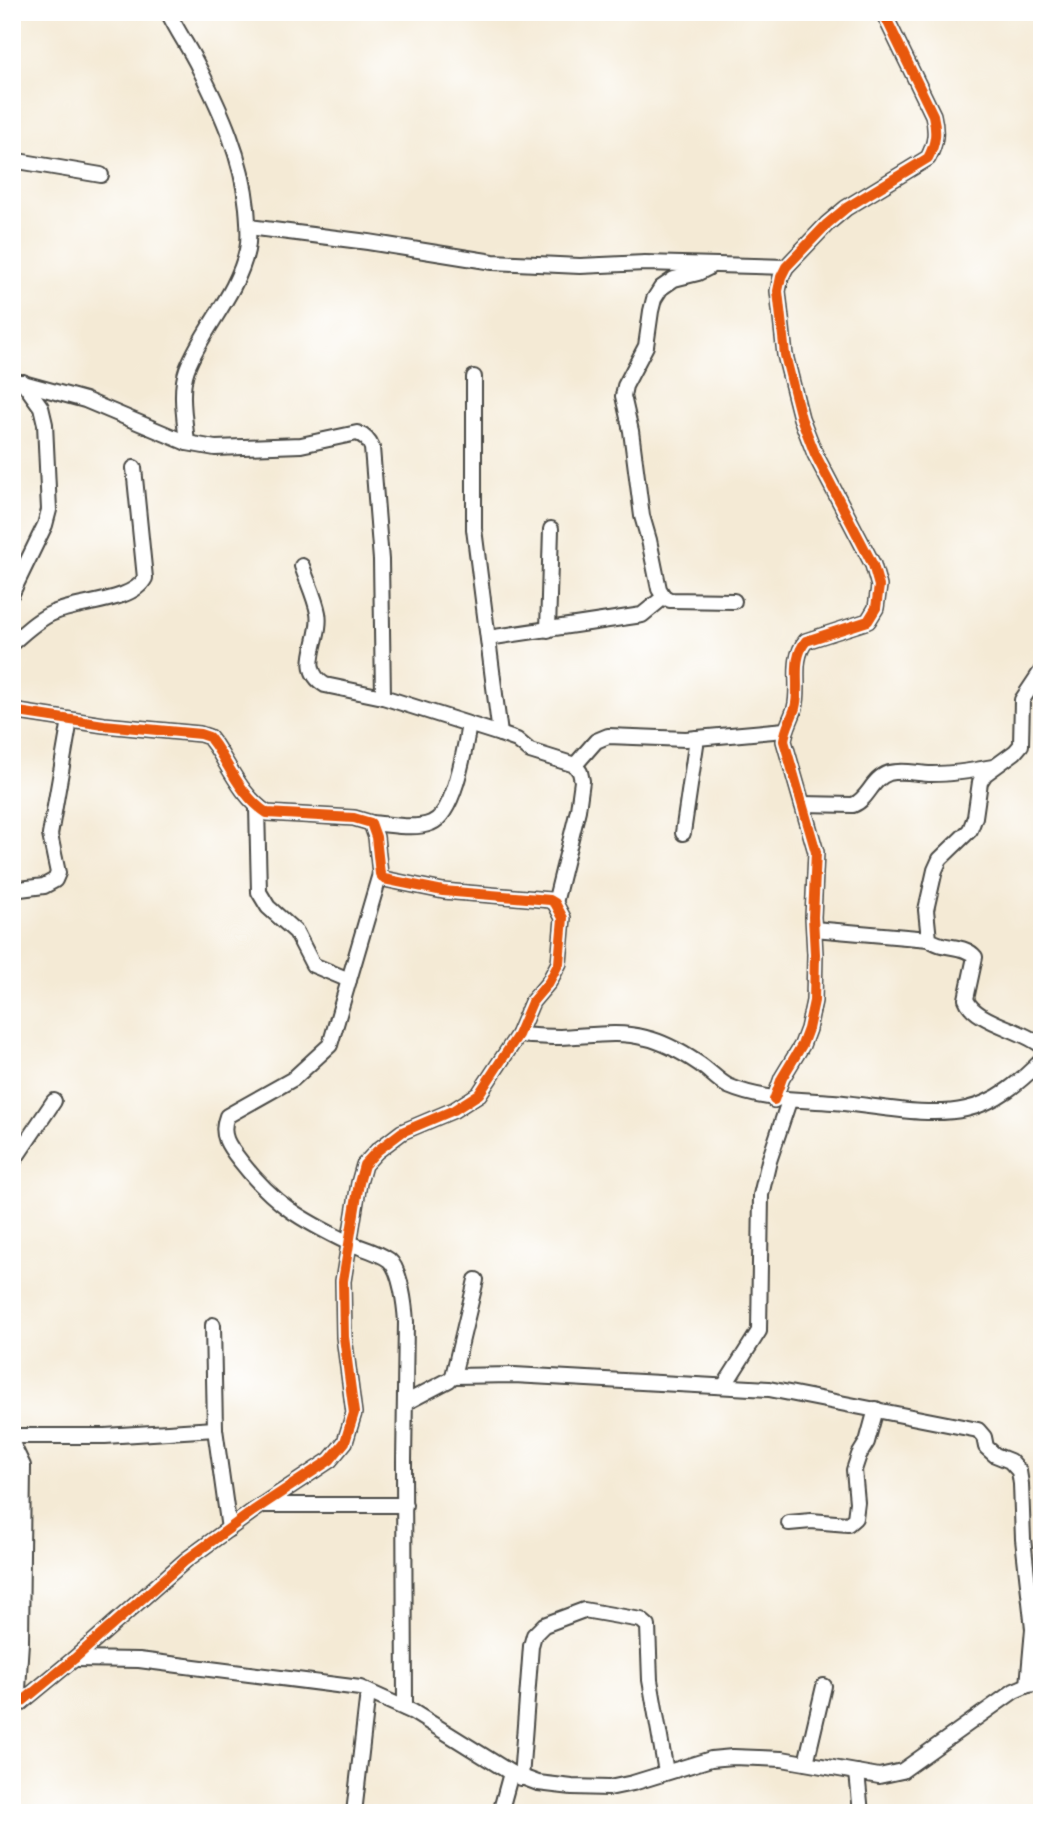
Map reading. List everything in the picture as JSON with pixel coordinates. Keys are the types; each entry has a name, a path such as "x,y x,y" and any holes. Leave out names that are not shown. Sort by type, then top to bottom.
{"street":[{"path":"168,12 199,66 227,127 245,186 249,227 242,265 223,308 186,370 183,394 187,443"},
{"path":"724,1386 759,1331 761,1195 782,1100 782,1078 802,1045 814,1001 816,852 784,741 785,730 795,706 799,650 806,642 868,621 876,608 878,586 873,565 816,454 801,418 785,355 778,291 786,267 827,224 846,208 928,158 934,148 936,131 933,115 883,12"},
{"path":"12,160 102,175"},
{"path":"249,227 493,262 580,266 645,263 786,267"},
{"path":"711,264 698,273 674,279 661,288 654,299 646,346 625,386 623,396 631,431 642,516 659,589 664,597 677,600 734,601"},
{"path":"474,377 474,529 500,734"},
{"path":"17,381 85,400 187,443 215,448 301,445 357,433 363,435 370,442 381,560 383,697"},
{"path":"12,593 45,525 49,510 45,424 41,407 17,381"},
{"path":"12,643 52,613 127,594 142,585 145,578 134,468"},
{"path":"548,630 551,528"},
{"path":"15,1708 186,1560 330,1460 345,1442 354,1413 343,1310 343,1281 359,1183 365,1165 402,1132 468,1103 479,1094 518,1035 532,1002 549,982 559,963 563,918 555,903 578,810 582,781 580,772 575,765 530,751 517,740 500,734 383,697 325,685 312,674 311,664 319,617 302,566"},
{"path":"488,639 642,615 664,597"},
{"path":"1042,670 1022,700 1021,745 993,767 980,782 975,817 970,830 940,859 926,911 929,939 934,944 971,952 975,957 966,999 973,1012 1023,1033 1042,1046"},
{"path":"12,711 209,737 257,807 267,813 354,818 371,823 421,826 436,821 445,810 461,771 469,724"},
{"path":"12,890 44,886 55,880 58,873 50,835 70,719"},
{"path":"575,765 596,741 608,736 697,738 785,730"},
{"path":"683,833 697,738"},
{"path":"802,804 853,805 860,802 880,777 891,772 955,774 993,767"},
{"path":"257,807 257,884 262,899 296,932 313,965 349,980"},
{"path":"371,823 376,837 380,874 330,1045 304,1072 234,1110 227,1115 223,1124 225,1139 231,1150 275,1200 288,1210 387,1259 396,1272 405,1303 405,1708"},
{"path":"380,874 383,879 390,881 443,891 543,899 555,903"},
{"path":"814,929 929,939"},
{"path":"518,1035 557,1037 620,1034 646,1038 681,1053 727,1085 782,1100 892,1109 966,1109 995,1098 1013,1087 1042,1060"},
{"path":"12,1163 54,1101"},
{"path":"405,1403 453,1376 476,1280"},
{"path":"212,1325 215,1429 229,1528"},
{"path":"74,1659 139,1660 333,1683 368,1692 405,1708 516,1776 572,1787 609,1788 711,1759 733,1757 782,1759 879,1776 902,1771 1014,1691 1035,1684 1038,1626 1023,1539 1021,1484 1018,1471 1010,1461 995,1455 986,1447 984,1437 978,1430 769,1389 514,1375 453,1376"},
{"path":"789,1523 811,1521 848,1524 855,1518 857,1502 854,1470 867,1442 876,1409"},
{"path":"12,1436 104,1436 215,1429"},
{"path":"12,1443 23,1466 21,1642 15,1708"},
{"path":"264,1504 405,1505"},
{"path":"500,1813 516,1776 534,1635 544,1625 584,1610 641,1620 648,1626 650,1680 666,1772"},
{"path":"806,1763 824,1686"},
{"path":"354,1813 368,1692"},
{"path":"857,1772 861,1813"}],"cycle path":[{"path":"774,1100 782,1078 802,1045 814,1001 813,917 816,852 784,741 797,700 798,656 806,641 868,621 876,608 879,586 873,565 815,454 801,418 785,355 778,291 786,267 827,224 846,208 928,158 933,147 933,115 883,12"},
{"path":"12,711 209,737 244,791 267,813 354,818 371,823 376,837 380,874 384,879 443,891 550,900 555,903 563,918 559,963 549,982 532,1002 518,1035 479,1094 454,1110 402,1132 364,1165 343,1281 344,1337 354,1413 345,1442 330,1460 186,1560 12,1710"}]}
